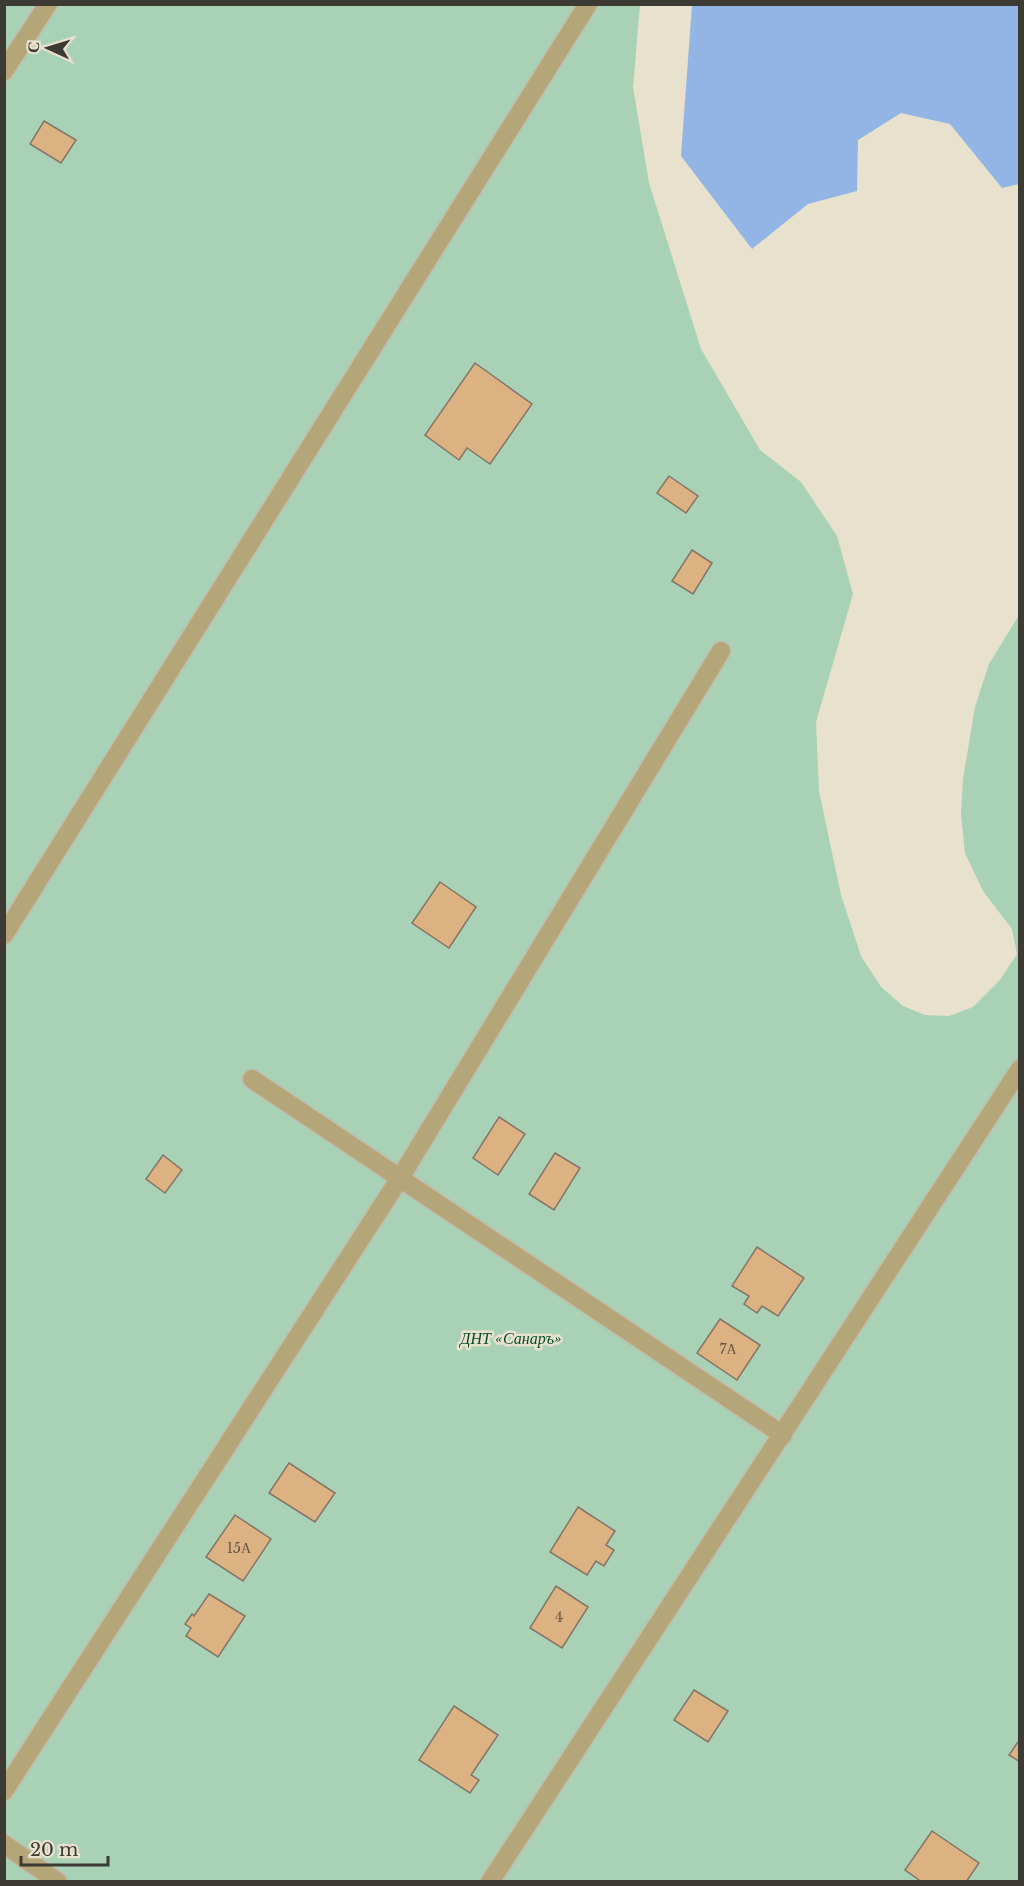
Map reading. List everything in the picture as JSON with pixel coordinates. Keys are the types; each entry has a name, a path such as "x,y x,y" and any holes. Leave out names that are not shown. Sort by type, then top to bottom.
{"street":[{"path":"4,71 48,4"},
{"path":"6,931 588,4"},
{"path":"4,1791 399,1178 721,651"},
{"path":"490,1881 1020,1069"},
{"path":"252,1079 783,1435"},
{"path":"4,1844 57,1881"}],"green space":[{"name":"ДНТ «Санаръ»","path":"5,5 640,5 633,87 649,183 701,349 760,450 801,482 837,536 853,594 816,722 819,791 841,895 861,956 881,987 903,1006 925,1015 949,1016 973,1007 1000,980 1017,954 1012,929 983,891 965,853 961,814 963,779 975,707 989,664 1019,615 1019,1881 5,1882"}],"water":[{"path":"692,5 1019,5 1019,184 1002,188 950,124 901,113 858,140 857,191 808,204 752,249 681,156"}],"building":[{"path":"44,121 76,140 61,163 30,144"},
{"path":"475,363 532,404 490,464 467,448 459,460 425,435"},
{"path":"669,476 698,496 686,513 657,493"},
{"path":"692,550 712,563 693,594 672,581"},
{"path":"440,882 476,907 449,948 412,923"},
{"path":"499,1117 525,1134 498,1175 473,1158"},
{"path":"555,1153 580,1168 554,1210 529,1194"},
{"path":"163,1155 182,1170 165,1193 146,1179"},
{"path":"757,1247 804,1278 778,1316 762,1306 757,1313 744,1304 749,1296 732,1286"},
{"path":"720,1319 760,1345 737,1380 697,1353"},
{"path":"289,1463 335,1493 315,1522 269,1493"},
{"path":"578,1507 615,1531 606,1545 614,1550 604,1566 596,1561 587,1575 550,1552"},
{"path":"235,1515 271,1539 243,1581 206,1557"},
{"path":"556,1586 588,1607 562,1648 530,1628"},
{"path":"209,1594 245,1616 218,1657 186,1636 191,1628 185,1624 192,1614 194,1616"},
{"path":"694,1690 728,1711 708,1742 674,1720"},
{"path":"454,1706 498,1735 471,1775 479,1780 470,1793 419,1760"},
{"path":"1020,1739 1020,1762 1009,1755"},
{"path":"932,1831 979,1863 966,1882 922,1882 905,1870"}]}
